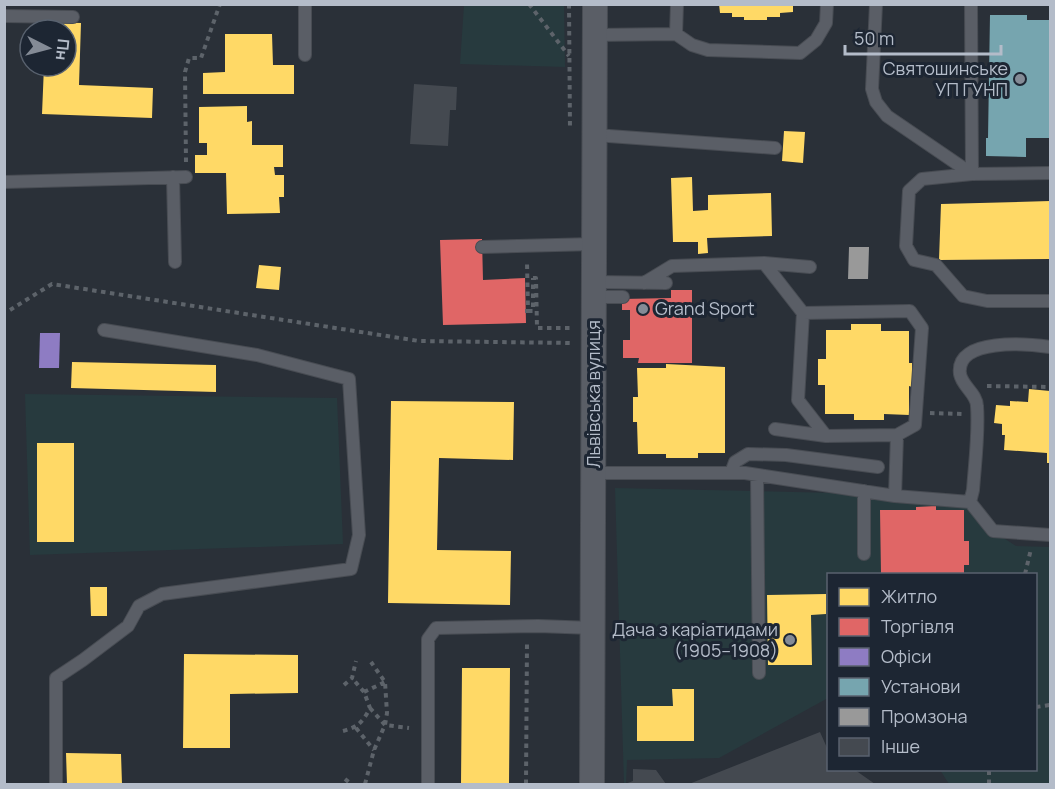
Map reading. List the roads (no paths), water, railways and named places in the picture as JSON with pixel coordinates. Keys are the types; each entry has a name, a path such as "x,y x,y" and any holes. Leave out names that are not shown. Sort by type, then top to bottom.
{"street":[{"name":"Львівська вулиця","path":"592,784 591,294 595,4"}],"lane":[{"path":"305,4 305,55"},
{"path":"676,34 677,4"},
{"path":"595,35 676,34 692,45 708,50 800,52 816,40 826,23 827,4"},
{"path":"876,4 872,89 876,102 887,116 972,174"},
{"path":"971,4 972,174"},
{"path":"4,16 73,17"},
{"path":"594,135 775,148"},
{"path":"1050,173 972,174 922,179 909,191 906,246 914,260 936,265 963,296 987,302 1050,301"},
{"path":"4,182 180,177 175,262"},
{"path":"482,246 591,294 622,297"},
{"path":"644,283 672,266 764,262 810,267"},
{"path":"764,262 803,313 798,400 826,436"},
{"path":"591,294 644,283 666,283"},
{"path":"775,429 826,436 897,435 915,425 922,328 910,311 803,313"},
{"path":"56,784 56,678 128,626 139,606 162,594 351,569 359,535 349,379 257,355 104,330"},
{"path":"970,502 974,490 977,403 965,386 959,371 963,360 974,350 995,344 1050,347"},
{"path":"894,496 897,435"},
{"path":"731,473 735,462 748,454 786,455 878,467"},
{"path":"593,473 731,473 894,496 970,502 993,531 1050,535"},
{"path":"757,475 759,673"},
{"path":"864,491 864,554"},
{"path":"428,784 428,639 436,628 527,626 593,628"}],"place":[{"name":"Святошинське УП ГУНП","path":"1020,79"},
{"name":"Grand Sport","path":"643,309"},
{"name":"Дача з каріатидами (1905–1908)","path":"790,640"}]}
